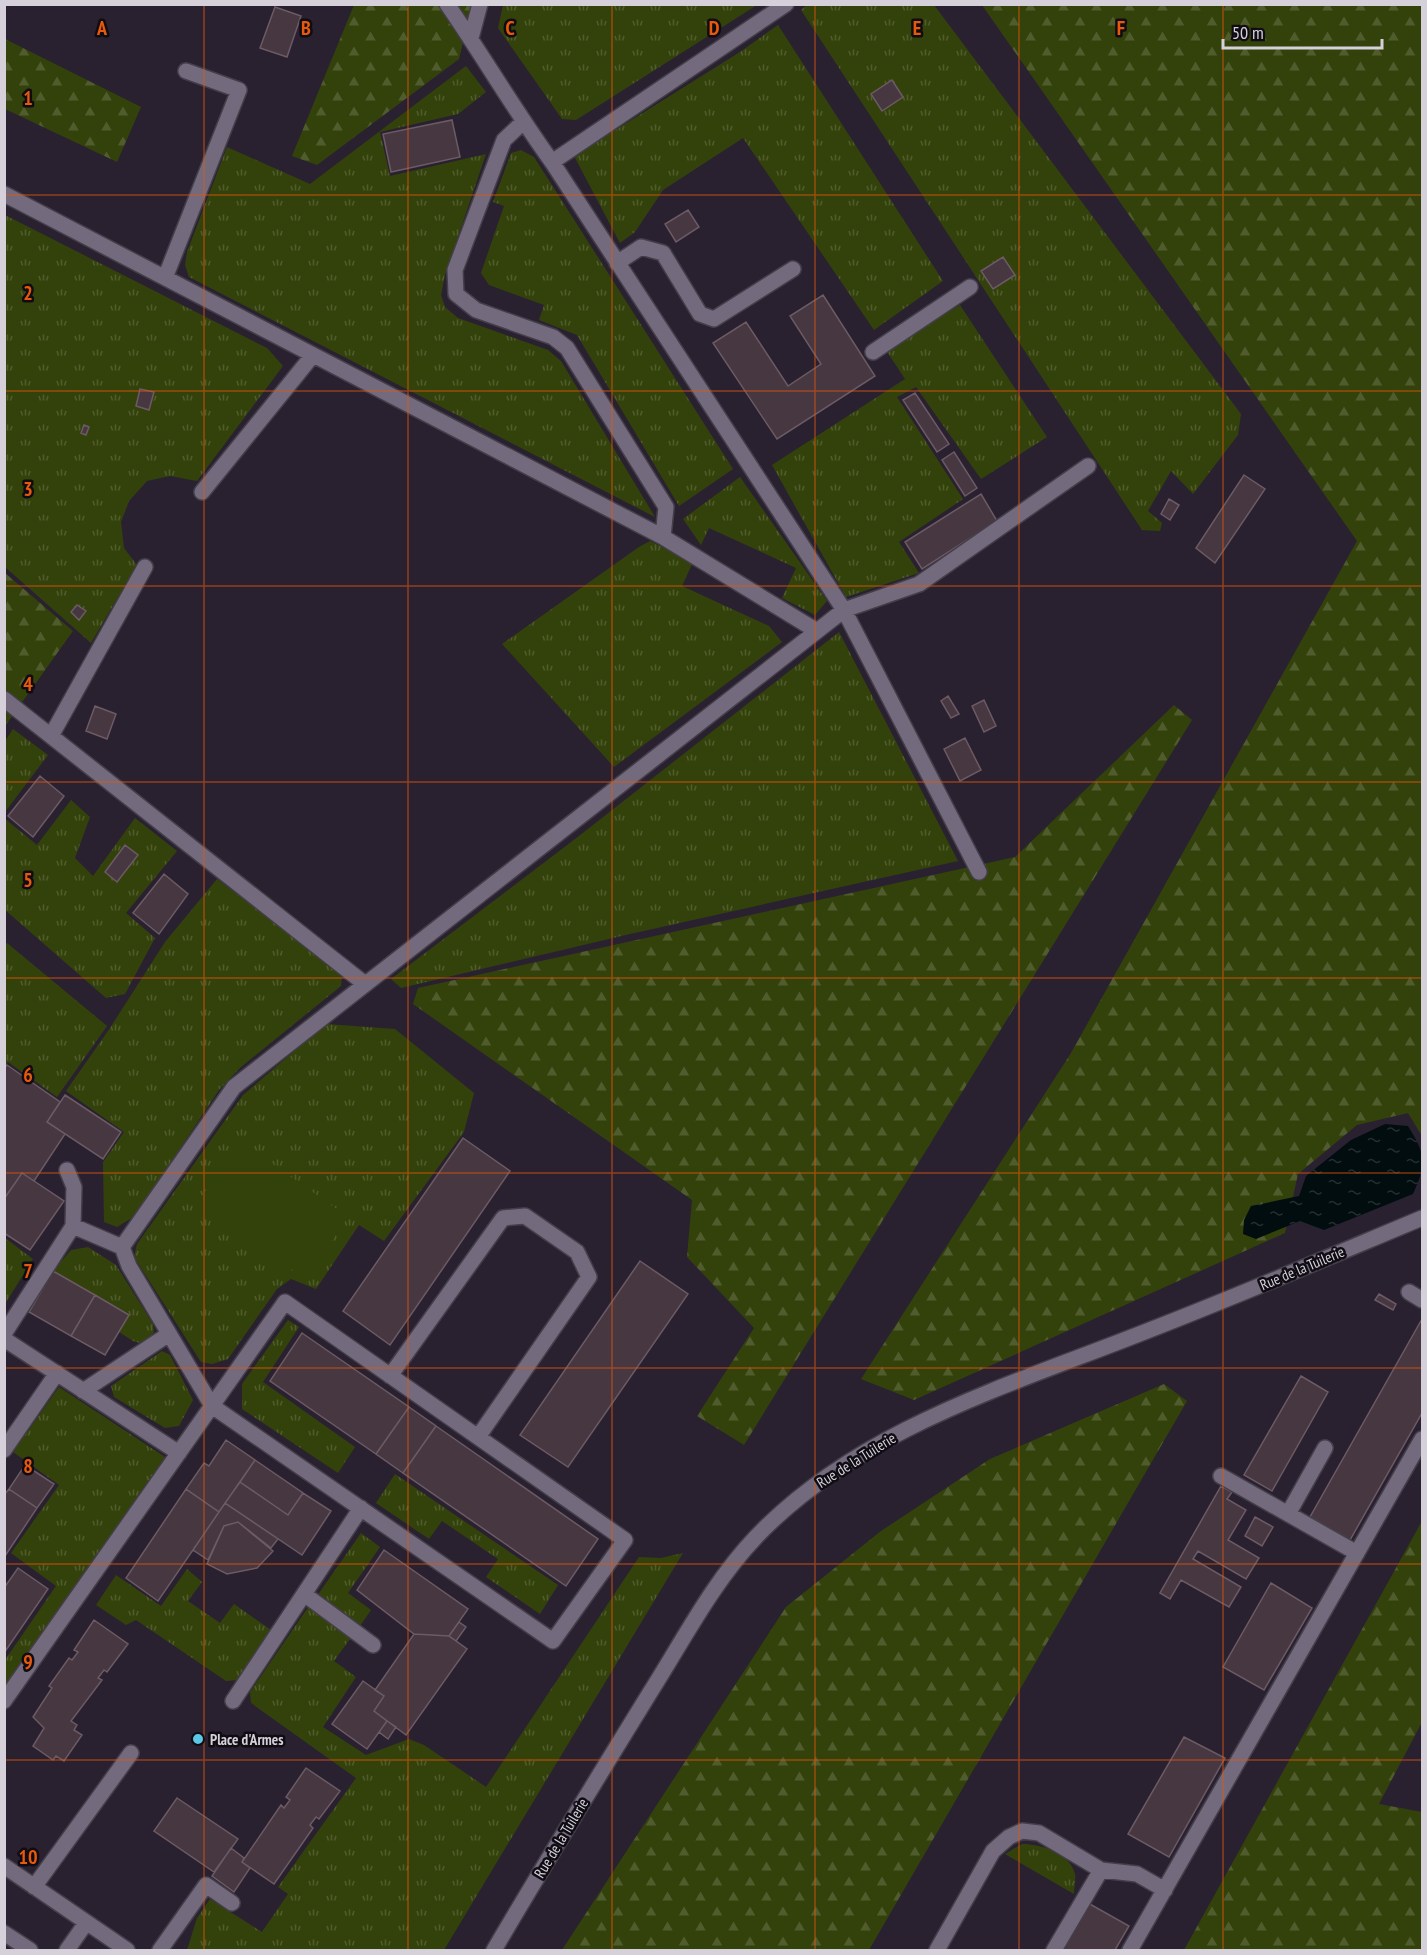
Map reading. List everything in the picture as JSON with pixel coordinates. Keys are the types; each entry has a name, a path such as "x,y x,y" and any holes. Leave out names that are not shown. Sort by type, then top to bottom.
{"street":[{"path":"447,4 844,610 979,872"},
{"path":"471,39 480,4"},
{"path":"552,162 786,4"},
{"path":"165,278 239,90 186,71"},
{"path":"523,122 504,140 455,270 456,294 476,310 553,337 567,348 666,507 663,537"},
{"path":"4,194 663,537 817,631"},
{"path":"617,262 641,247 663,253 700,314 714,319 793,269"},
{"path":"873,352 970,287"},
{"path":"202,492 313,355"},
{"path":"122,1247 234,1087 844,610 920,584 1088,466"},
{"path":"51,736 145,567"},
{"path":"4,699 365,984"},
{"path":"4,1334 73,1226 74,1187 67,1170"},
{"path":"390,1376 503,1218 525,1216 577,1252 589,1277 478,1437"},
{"name":"Rue de la Tuilerie","path":"494,1950 564,1832 714,1590 756,1538 805,1493 890,1437 945,1410 1206,1309 1422,1218"},
{"path":"4,1701 213,1406 285,1302 625,1540 553,1641 213,1406 129,1266 122,1247 73,1226"},
{"path":"83,1391 170,1334"},
{"path":"4,1339 179,1453"},
{"path":"4,1450 57,1373"},
{"path":"1130,1950 1422,1439"},
{"path":"1288,1514 1325,1448"},
{"path":"1221,1476 1357,1553"},
{"path":"233,1701 361,1508"},
{"path":"304,1594 373,1645"},
{"path":"34,1887 131,1753"},
{"path":"937,1950 993,1851 1009,1837 1022,1831 1039,1833 1101,1870 1137,1874 1165,1890"},
{"path":"4,1866 127,1950"},
{"path":"1054,1950 1101,1870"},
{"path":"160,1950 206,1885 231,1903"},
{"path":"67,1950 86,1923"},
{"path":"4,1933 30,1950"}],"green space":[{"path":"503,4 757,5 576,120 562,119 498,28"},
{"path":"808,4 934,5 1241,414 1238,435 1193,494 1171,471 1148,511 1162,523 1160,531 1142,530 801,10"},
{"path":"354,5 472,5 459,59 317,165 292,156"},
{"path":"982,5 1422,5 1422,1136 1408,1113 1357,1125 1298,1174 1285,1233 914,1400 861,1379 1071,1053 1357,541"},
{"path":"778,25 943,281 874,330 743,138 663,190 635,232 620,243 574,156 740,52"},
{"path":"5,39 141,107 117,162 5,109"},
{"path":"466,66 486,92 458,114 380,132 390,176 486,154 445,275 441,295 445,307 458,318 548,350 561,361 655,517 189,277 185,265 187,252 227,147 310,184"},
{"path":"521,150 534,157 733,469 679,506 577,335 539,320 544,305 489,285 481,273 504,206 493,202 511,153"},
{"path":"5,215 267,348 283,366 197,481 170,476 147,481 129,501 121,522 124,548 137,565 91,643 5,567"},
{"path":"960,305 1047,437 981,479 916,387 897,397 963,499 899,542 919,573 846,597 772,465 905,379 886,350"},
{"path":"740,477 827,601 815,615 782,598 796,568 709,528 701,545 683,519"},
{"path":"650,541 693,562 682,586 769,626 782,642 614,767 502,644"},
{"path":"5,573 73,631 5,726"},
{"path":"839,632 958,861 401,988 391,979 579,836"},
{"path":"1174,705 1192,720 744,1445 697,1416 754,1328 687,1257 692,1200 413,1004 418,988 1015,857"},
{"path":"13,729 48,755 5,812 5,741"},
{"path":"71,800 90,817 75,858 93,876 135,818 177,851 126,913 155,938 125,994 106,998 5,910 4,818 37,845"},
{"path":"217,879 342,974 341,986 241,1067 219,1090 135,1216 117,1227 104,1222 103,1162 124,1132 66,1091 165,942"},
{"path":"7,943 107,1026 57,1097 8,1062 5,1067 4,947"},
{"path":"326,1024 395,1029 474,1093 464,1132 384,1241 359,1225 316,1289 291,1279 277,1289 228,1359 212,1364 201,1362 134,1257 137,1244 243,1095"},
{"path":"240,1141 348,1217 305,1279 197,1203"},
{"path":"5,1238 33,1259 5,1304"},
{"path":"88,1247 116,1265 153,1324 154,1332 143,1344 119,1332 129,1315 53,1271 71,1250"},
{"path":"288,1320 299,1327 263,1382 355,1447 338,1473 242,1409 242,1384"},
{"path":"162,1351 170,1355 193,1400 179,1426 165,1428 114,1397 111,1386"},
{"path":"1164,1384 1187,1401 869,1950 562,1950 786,1607 881,1531 990,1459"},
{"path":"59,1387 165,1457 5,1687 5,1660 56,1586 11,1553 59,1485 13,1452"},
{"path":"395,1474 558,1585 540,1614 486,1577 498,1559 442,1521 429,1539 376,1503"},
{"path":"1422,1521 1422,1722 1379,1804 1422,1812 1422,1950 1184,1950"},
{"path":"361,1533 380,1547 348,1593 371,1610 360,1626 317,1596"},
{"path":"683,1553 444,1950 187,1950 197,1918 210,1899 262,1932 288,1894 278,1887 356,1778 251,1703 250,1692 309,1606 352,1636 334,1661 356,1677 323,1727 366,1755 409,1739 424,1745 486,1787 639,1557 661,1558"},
{"path":"187,1569 202,1582 188,1601 220,1623 234,1604 271,1630 238,1680 226,1681 136,1620 126,1625 96,1605 116,1575 161,1606"},
{"path":"1022,1844 1046,1848 1067,1860 1075,1874 1074,1894 1005,1854"}],"water":[{"path":"1385,1124 1408,1126 1418,1144 1422,1167 1413,1194 1324,1230 1300,1221 1256,1239 1243,1234 1244,1220 1251,1206 1299,1196 1306,1176 1351,1140"}],"building":[{"path":"275,7 301,16 287,57 260,48"},
{"path":"892,80 903,97 882,111 871,94"},
{"path":"452,120 460,157 391,172 383,134"},
{"path":"688,210 699,227 676,242 665,224"},
{"path":"1003,257 1015,275 993,289 981,271"},
{"path":"823,295 875,376 777,439 713,343 746,322 788,386 821,364 790,316"},
{"path":"140,389 154,392 149,410 136,406"},
{"path":"915,393 949,444 937,452 903,400"},
{"path":"84,425 89,427 86,435 81,433"},
{"path":"954,452 977,488 965,496 942,460"},
{"path":"1244,475 1265,489 1215,563 1196,548"},
{"path":"981,494 997,521 922,569 905,542"},
{"path":"1169,499 1179,505 1170,520 1161,514"},
{"path":"77,605 86,611 79,620 71,612"},
{"path":"948,696 959,714 951,718 941,701"},
{"path":"984,700 996,726 984,732 972,706"},
{"path":"95,706 116,714 107,739 86,731"},
{"path":"965,738 981,770 960,781 944,749"},
{"path":"40,776 64,796 33,837 8,816"},
{"path":"125,845 138,855 117,882 105,872"},
{"path":"164,874 188,894 159,934 133,913"},
{"path":"7,1065 60,1102 47,1122 65,1134 34,1181 22,1173 4,1199 4,1069"},
{"path":"65,1095 121,1132 103,1159 47,1122"},
{"path":"463,1138 510,1171 390,1345 343,1311"},
{"path":"22,1173 64,1201 30,1250 4,1233 4,1199"},
{"path":"640,1261 688,1294 568,1467 520,1435"},
{"path":"53,1271 95,1295 71,1336 29,1312"},
{"path":"1379,1294 1396,1304 1393,1310 1375,1300"},
{"path":"95,1295 129,1315 105,1355 71,1336"},
{"path":"1422,1319 1422,1413 1350,1540 1310,1517"},
{"path":"302,1333 409,1407 376,1454 270,1381"},
{"path":"1301,1376 1328,1392 1272,1491 1244,1475"},
{"path":"409,1407 436,1426 403,1473 376,1454"},
{"path":"436,1426 598,1539 566,1586 403,1473"},
{"path":"226,1440 255,1460 219,1512 186,1489 204,1463 209,1466"},
{"path":"255,1460 303,1493 288,1515 240,1482"},
{"path":"25,1465 54,1484 37,1508 9,1489"},
{"path":"240,1482 288,1515 303,1493 331,1511 302,1555 225,1503"},
{"path":"1221,1486 1232,1492 1227,1499 1246,1510 1228,1540 1259,1558 1246,1579 1198,1551 1193,1559 1241,1587 1229,1607 1181,1580 1170,1599 1160,1593"},
{"path":"9,1489 37,1508 5,1556 4,1495"},
{"path":"186,1489 219,1512 158,1601 126,1578"},
{"path":"225,1503 278,1539 271,1548 238,1522 224,1526 208,1560 193,1550"},
{"path":"1255,1517 1273,1527 1262,1546 1245,1536"},
{"path":"238,1522 273,1551 257,1568 227,1574 207,1564 224,1526"},
{"path":"384,1550 468,1609 449,1636 414,1634 357,1590"},
{"path":"18,1568 48,1589 4,1653 4,1588"},
{"path":"1271,1583 1312,1608 1264,1690 1223,1667"},
{"path":"94,1620 128,1644 107,1672 104,1670 98,1678 102,1680 71,1721 77,1725 74,1730 82,1735 64,1761 56,1756 53,1760 33,1746 44,1728 33,1717 52,1688 49,1686 69,1658 72,1660 78,1652 74,1650"},
{"path":"459,1622 466,1627 456,1641 449,1636"},
{"path":"414,1634 449,1636 467,1649 406,1735 374,1711 384,1696 375,1690"},
{"path":"363,1681 384,1696 374,1711 387,1721 367,1749 332,1724"},
{"path":"387,1721 396,1727 388,1739 379,1732"},
{"path":"1184,1737 1225,1758 1169,1857 1128,1834"},
{"path":"306,1768 340,1791 319,1819 316,1817 310,1825 313,1828 274,1884 242,1862 281,1805 284,1808 290,1800 286,1797"},
{"path":"177,1798 238,1839 214,1872 154,1831"},
{"path":"231,1848 244,1858 242,1862 250,1868 234,1892 212,1876"},
{"path":"1088,1903 1129,1926 1115,1950 1061,1950"}],"place":[{"name":"Place d'Armes","path":"198,1739"}]}
